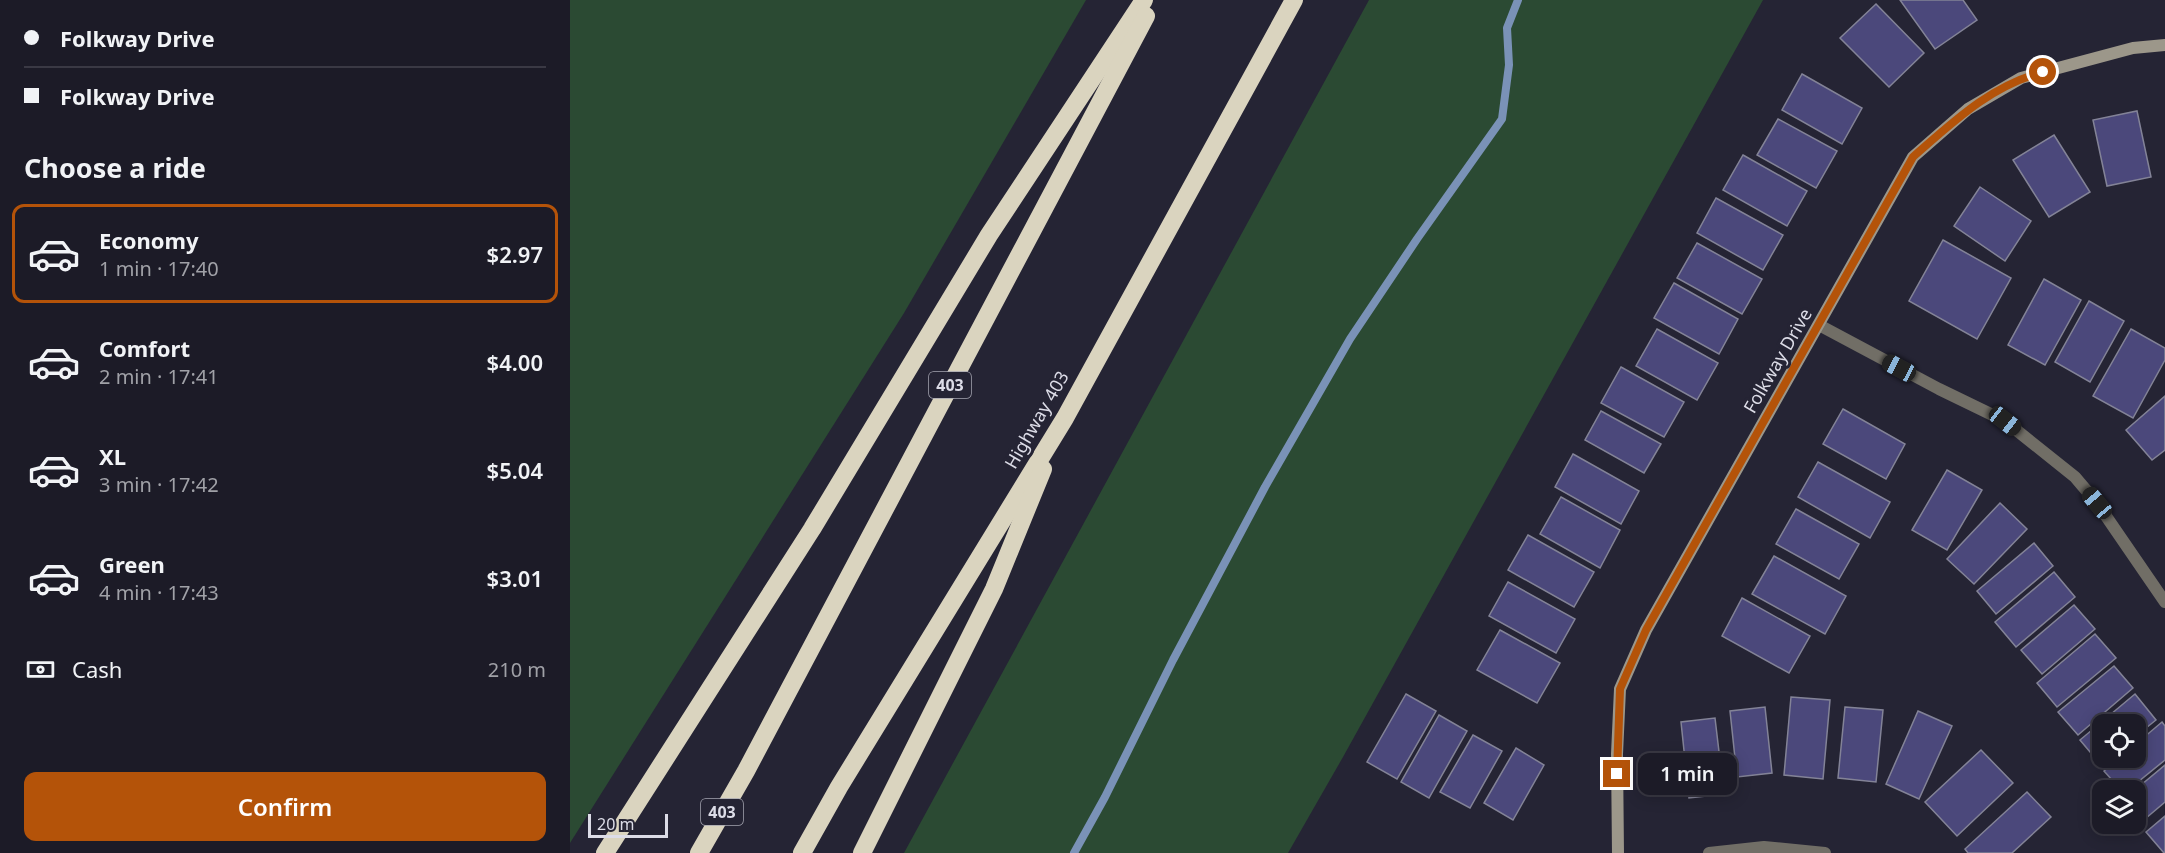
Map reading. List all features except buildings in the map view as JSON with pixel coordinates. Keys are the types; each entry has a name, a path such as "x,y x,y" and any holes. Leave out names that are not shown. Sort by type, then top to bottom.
{"highway":[{"path":"605,853 818,518 989,235 1144,0"},
{"name":"403","path":"699,853 746,771 1154,0"},
{"name":"Highway 403","path":"802,853 839,787 1065,418 1294,0"},
{"path":"862,853 994,590 1065,418"}],"street":[{"name":"Folkway Drive","path":"1617,853 1617,754 1620,689 1646,630 1913,157 1968,109 2021,78 2133,48 2165,45"},
{"path":"1819,325 1939,389 2005,421 2075,477 2097,503 2165,602"},
{"path":"1709,853 1764,847 1825,853"}],"green space":[{"path":"570,0 1086,0 904,313 570,843"},
{"path":"1369,0 1763,0 1288,853 904,853"}],"waterway":[{"path":"1074,853 1265,487 1350,339 1502,119 1509,65 1507,28 1518,0"}],"route":[{"path":"1617,774 1620,689 1646,630 1913,157 1968,109 2021,78 2043,72"}]}
